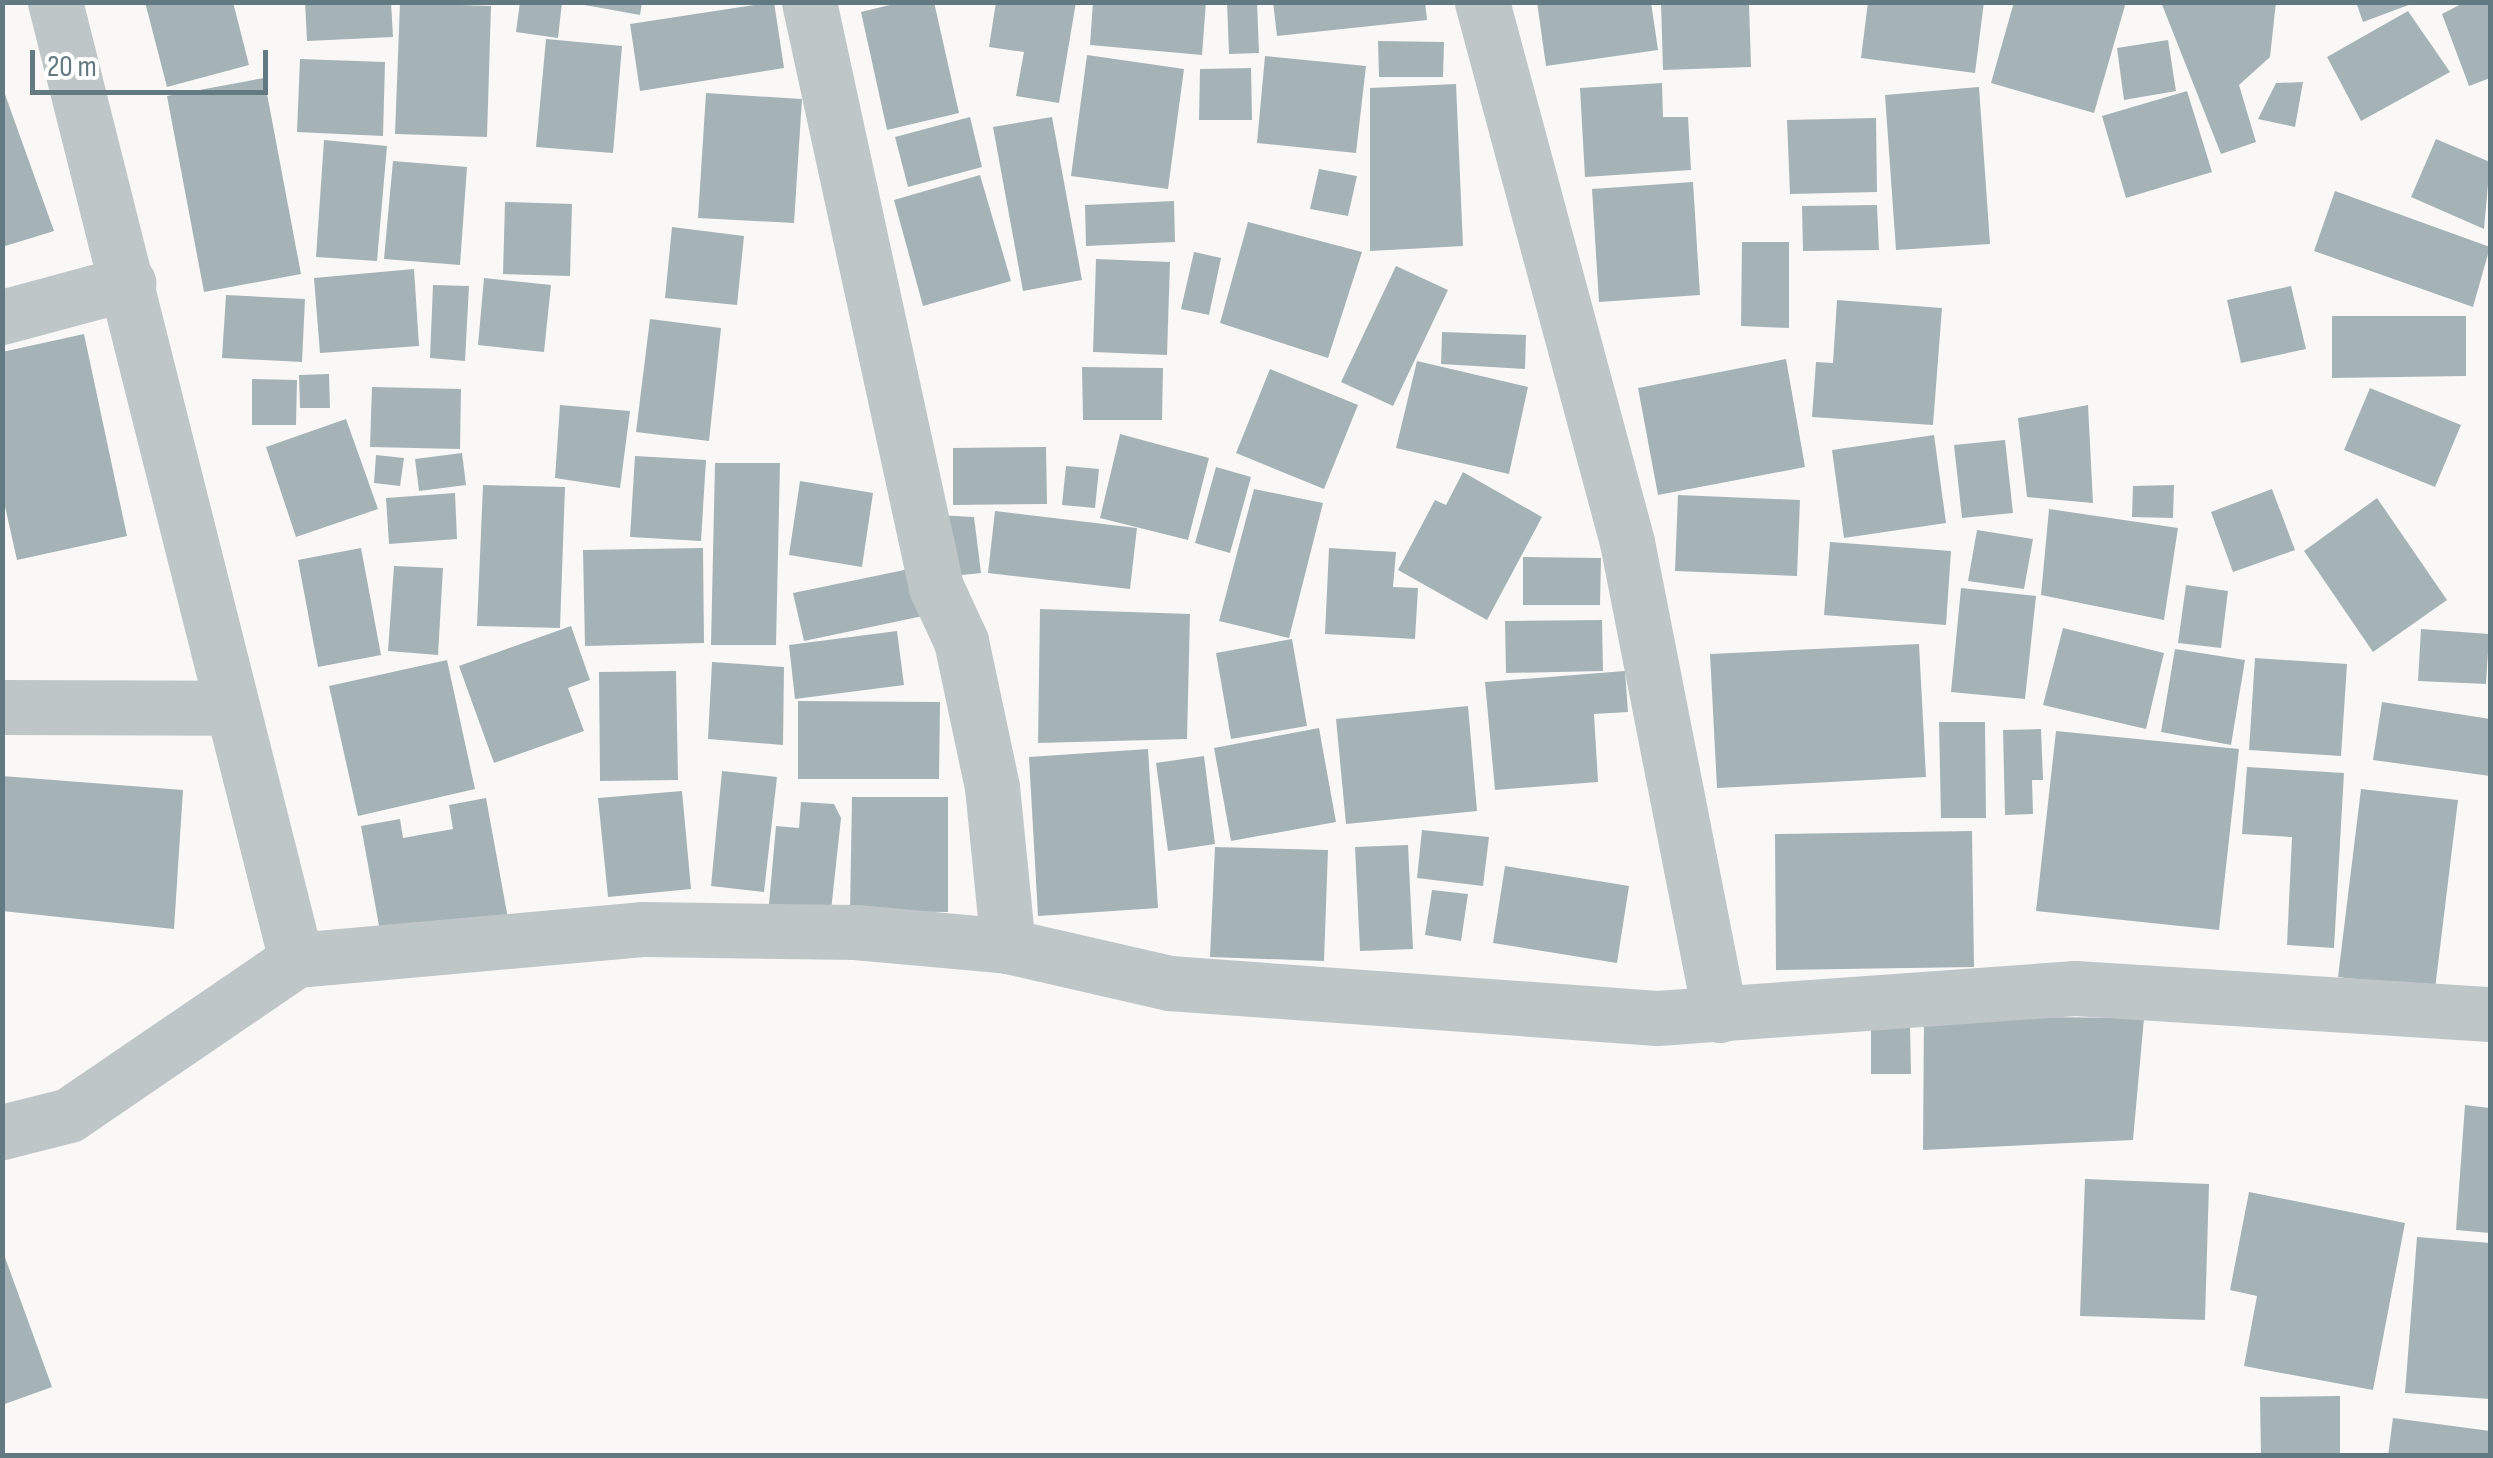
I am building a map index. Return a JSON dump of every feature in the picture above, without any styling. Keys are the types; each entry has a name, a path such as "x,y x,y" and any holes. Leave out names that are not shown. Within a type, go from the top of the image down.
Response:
{"street":[{"path":"55,2 296,960"},
{"path":"808,2 936,586 961,642 984,750 1008,946"},
{"path":"1482,2 1627,542 1720,1015"},
{"path":"2,317 128,282"},
{"path":"2,706 232,708"},
{"path":"2,1132 69,1114 296,960 642,929 855,932 1008,946 1168,983 1720,1015 2076,988 2490,1014"}],"building":[{"path":"145,2 233,2 249,65 167,87"},
{"path":"305,2 391,2 393,37 307,41"},
{"path":"520,2 562,2 558,38 516,32"},
{"path":"568,2 642,2 640,15"},
{"path":"774,2 784,68 640,91 630,24"},
{"path":"902,2 934,2 959,113 887,130 861,12"},
{"path":"996,2 1076,2 1059,103 1016,96 1024,52 989,47"},
{"path":"1093,2 1206,2 1202,55 1090,45"},
{"path":"1227,2 1257,2 1259,53 1229,54"},
{"path":"1273,2 1425,2 1427,20 1277,36"},
{"path":"1537,2 1651,2 1658,50 1546,66"},
{"path":"1661,2 1749,2 1751,67 1663,70"},
{"path":"1868,2 1984,2 1975,73 1861,58"},
{"path":"2014,2 2126,2 2094,113 1991,83"},
{"path":"2161,2 2276,2 2270,57 2239,85 2256,142 2221,154"},
{"path":"2356,2 2414,2 2414,3 2363,22"},
{"path":"2465,2 2490,2 2490,78 2469,86 2442,14"},
{"path":"400,3 491,6 487,137 395,134"},
{"path":"2408,11 2450,72 2361,121 2327,57"},
{"path":"546,39 622,46 613,153 536,147"},
{"path":"2168,40 2176,91 2124,100 2117,48"},
{"path":"1378,41 1444,42 1443,77 1379,77"},
{"path":"1087,55 1184,69 1168,189 1071,176"},
{"path":"1265,56 1366,66 1356,153 1257,143"},
{"path":"300,59 385,62 383,136 297,132"},
{"path":"1251,68 1252,120 1199,120 1200,69"},
{"path":"264,78 301,274 204,292 167,96"},
{"path":"2303,82 2295,127 2258,119 2276,83"},
{"path":"1662,83 1663,117 1688,117 1691,170 1585,177 1580,88"},
{"path":"1456,84 1463,246 1370,251 1370,88"},
{"path":"2,86 54,231 2,247"},
{"path":"1979,87 1990,244 1896,250 1885,95"},
{"path":"2187,91 2212,172 2126,198 2102,116"},
{"path":"706,93 802,99 794,223 698,218"},
{"path":"970,117 982,167 908,187 895,137"},
{"path":"1052,117 1082,280 1023,291 993,127"},
{"path":"1876,118 1877,192 1790,194 1787,120"},
{"path":"2436,139 2490,162 2484,229 2411,197"},
{"path":"324,140 387,146 377,261 316,257"},
{"path":"393,161 467,167 460,265 384,259"},
{"path":"1319,169 1357,176 1348,216 1310,209"},
{"path":"980,175 1011,281 923,306 894,200"},
{"path":"1693,182 1700,295 1599,302 1592,189"},
{"path":"2335,191 2490,247 2473,307 2314,251"},
{"path":"1174,201 1175,242 1086,246 1085,205"},
{"path":"505,202 572,204 570,276 503,274"},
{"path":"1877,205 1879,250 1803,251 1802,206"},
{"path":"1248,222 1362,252 1328,358 1220,323"},
{"path":"672,227 744,236 737,305 665,298"},
{"path":"1742,242 1789,242 1789,328 1741,326"},
{"path":"1194,252 1221,258 1209,315 1181,309"},
{"path":"1096,259 1170,262 1167,355 1093,352"},
{"path":"1396,266 1448,290 1393,406 1341,382"},
{"path":"414,269 419,346 320,353 314,278"},
{"path":"484,278 551,285 544,352 478,345"},
{"path":"433,285 469,286 465,361 430,358"},
{"path":"2291,286 2306,349 2241,363 2227,300"},
{"path":"226,295 305,299 302,362 222,358"},
{"path":"1837,300 1942,308 1933,425 1812,417 1816,362 1833,363"},
{"path":"2332,316 2466,316 2466,376 2332,378"},
{"path":"650,319 721,328 709,441 636,432"},
{"path":"1442,332 1526,335 1525,369 1441,364"},
{"path":"84,334 127,536 17,560 2,493 2,352"},
{"path":"1786,359 1805,467 1658,495 1638,388"},
{"path":"1417,361 1528,387 1509,474 1396,448"},
{"path":"1082,367 1163,368 1162,420 1083,420"},
{"path":"1270,369 1358,405 1324,489 1236,453"},
{"path":"329,374 330,408 300,408 299,375"},
{"path":"252,379 297,380 296,425 252,425"},
{"path":"372,387 461,389 460,449 370,447"},
{"path":"2370,388 2461,425 2435,487 2344,450"},
{"path":"560,405 630,411 620,488 555,478"},
{"path":"2088,405 2093,503 2027,497 2018,418"},
{"path":"346,419 378,509 296,537 266,447"},
{"path":"1120,434 1209,458 1188,540 1100,518"},
{"path":"1934,435 1946,523 1844,538 1832,450"},
{"path":"2005,440 2013,513 1962,518 1954,445"},
{"path":"1046,447 1047,504 953,505 953,448"},
{"path":"462,453 466,485 419,491 415,459"},
{"path":"376,455 404,458 400,486 374,483"},
{"path":"635,456 706,460 701,541 630,537"},
{"path":"715,463 780,463 776,645 711,645"},
{"path":"1066,466 1099,469 1095,508 1062,505"},
{"path":"1216,467 1251,477 1230,553 1195,543"},
{"path":"1463,472 1542,517 1487,620 1398,570 1435,500 1446,505"},
{"path":"800,481 873,493 862,567 789,555"},
{"path":"483,485 565,487 560,628 477,626"},
{"path":"2174,485 2173,518 2132,517 2133,486"},
{"path":"1254,489 1323,503 1289,638 1219,621"},
{"path":"2272,489 2295,550 2233,572 2211,512"},
{"path":"455,493 457,539 389,544 386,498"},
{"path":"1678,495 1800,500 1797,576 1675,571"},
{"path":"2377,498 2447,600 2373,652 2304,551"},
{"path":"2049,509 2178,528 2164,620 2041,595"},
{"path":"995,511 1137,528 1130,589 988,573"},
{"path":"936,515 974,517 981,573 943,577"},
{"path":"1977,530 2033,539 2024,589 1968,581"},
{"path":"1830,542 1951,551 1946,625 1824,615"},
{"path":"361,548 381,655 318,667 298,560"},
{"path":"703,548 704,643 585,646 583,550"},
{"path":"1329,548 1396,552 1393,587 1418,588 1415,639 1325,634"},
{"path":"1523,557 1601,558 1600,605 1523,605"},
{"path":"394,566 443,568 438,655 388,651"},
{"path":"914,568 923,616 804,641 793,593"},
{"path":"2186,585 2228,591 2221,648 2178,643"},
{"path":"1961,588 2036,596 2025,699 1951,692"},
{"path":"1040,609 1190,614 1187,739 1038,743"},
{"path":"1602,620 1603,671 1506,673 1505,621"},
{"path":"571,626 590,680 568,688 584,731 494,763 459,666"},
{"path":"2063,628 2164,653 2146,729 2043,705"},
{"path":"2421,629 2489,634 2486,684 2418,681"},
{"path":"897,631 904,685 795,699 789,645"},
{"path":"1292,639 1307,726 1231,739 1216,653"},
{"path":"1919,644 1926,777 1717,788 1710,654"},
{"path":"2175,649 2245,660 2231,745 2161,732"},
{"path":"2255,658 2347,664 2341,756 2249,750"},
{"path":"447,660 475,789 358,816 329,686"},
{"path":"712,662 784,667 783,745 708,739"},
{"path":"676,671 678,780 600,781 599,672"},
{"path":"1625,671 1628,712 1594,714 1598,782 1495,790 1485,682"},
{"path":"798,701 940,702 939,779 798,779"},
{"path":"2382,702 2490,719 2490,776 2373,760"},
{"path":"1468,706 1477,811 1346,824 1336,719"},
{"path":"1939,722 1985,722 1986,818 1941,818"},
{"path":"1319,728 1336,822 1231,841 1214,748"},
{"path":"2041,729 2043,780 2032,780 2033,814 2005,815 2003,730"},
{"path":"2056,731 2239,749 2219,930 2036,911"},
{"path":"1148,749 1158,908 1038,916 1029,757"},
{"path":"1204,756 1215,844 1168,851 1156,763"},
{"path":"2247,767 2344,773 2334,948 2287,945 2292,837 2242,834"},
{"path":"722,771 777,777 764,892 711,886"},
{"path":"2,776 183,790 174,929 2,911"},
{"path":"2361,789 2458,800 2435,989 2338,977"},
{"path":"682,791 691,889 608,897 598,798"},
{"path":"852,797 948,797 948,912 850,911"},
{"path":"486,798 509,924 383,948 361,826 400,819 403,838 453,829 449,805"},
{"path":"801,802 834,804 841,818 831,911 769,904 776,826 799,828"},
{"path":"1422,830 1489,837 1483,886 1417,878"},
{"path":"1972,831 1974,967 1776,970 1775,834"},
{"path":"1408,845 1413,949 1360,951 1355,847"},
{"path":"1215,847 1328,850 1324,961 1210,957"},
{"path":"1505,866 1629,886 1617,963 1493,943"},
{"path":"1432,890 1468,894 1461,941 1425,935"},
{"path":"1924,1016 2144,1018 2133,1140 1923,1150"},
{"path":"1910,1025 1911,1074 1871,1074 1871,1026"},
{"path":"2465,1105 2490,1108 2490,1233 2456,1230"},
{"path":"2085,1179 2209,1184 2205,1320 2080,1316"},
{"path":"2249,1192 2405,1223 2373,1390 2244,1366 2257,1296 2230,1290"},
{"path":"2417,1237 2490,1243 2490,1399 2405,1393"},
{"path":"2,1249 52,1387 2,1405"},
{"path":"2340,1396 2340,1456 2261,1456 2260,1397"},
{"path":"2393,1418 2490,1431 2490,1456 2388,1456"}]}
